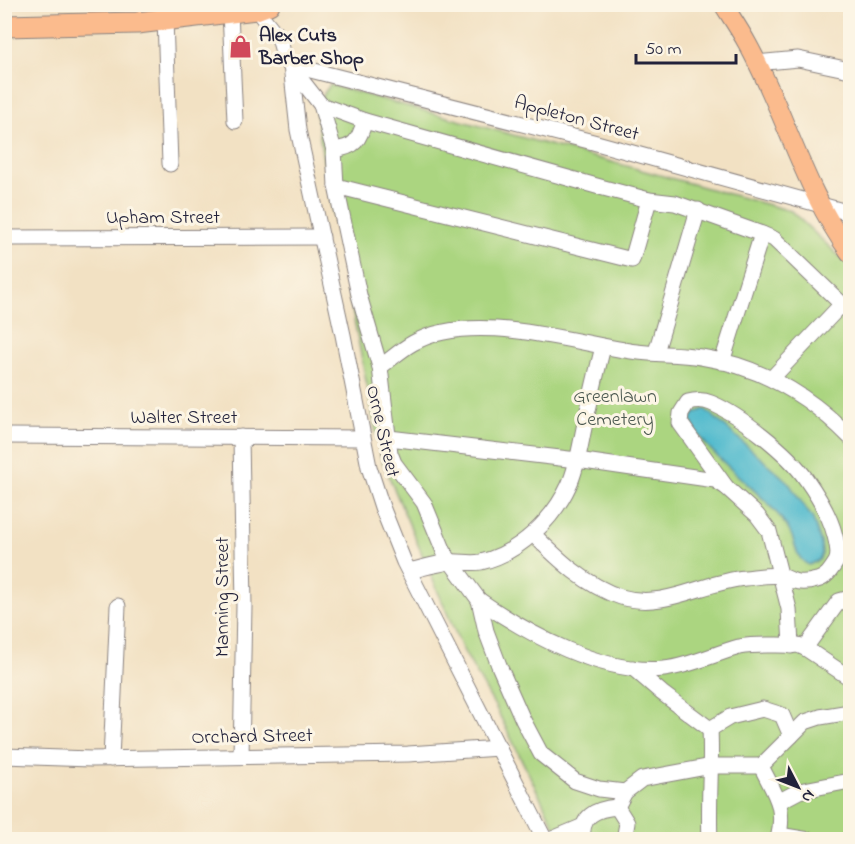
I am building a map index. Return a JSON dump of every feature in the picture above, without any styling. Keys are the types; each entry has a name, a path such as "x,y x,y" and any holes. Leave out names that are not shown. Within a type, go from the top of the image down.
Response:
{"highway":[{"path":"4,26 137,23 230,12 260,6"}],"main road":[{"path":"723,4 748,44 823,207 850,253"}],"street":[{"name":"Orne Street","path":"260,6 279,38 285,59 291,65 298,130 362,438 382,507 409,571 545,840"},
{"path":"230,12 235,122"},
{"path":"165,19 170,164"},
{"path":"756,63 798,59 850,70"},
{"path":"291,65 321,105 334,150 336,186 360,295 380,367 394,463 424,503 445,554 479,600 509,621 557,645 594,659 633,668 664,669 741,647 798,647 850,678"},
{"name":"Appleton Street","path":"291,65 604,145 850,213"},
{"path":"321,105 365,121 648,200 675,203 774,239 846,308 772,378"},
{"path":"334,150 348,148 358,140 365,121"},
{"path":"336,186 632,260 648,200"},
{"path":"656,352 698,210"},
{"path":"722,362 762,234"},
{"name":"Upham Street","path":"4,238 322,237"},
{"path":"380,367 414,342 439,333 458,330 516,331 568,338 638,353 656,352 701,357 772,378 821,410 850,437"},
{"path":"409,571 452,562 482,562 514,548 533,534 561,500 570,484 603,347"},
{"path":"533,534 563,564 582,577 600,588 632,599 664,600 721,581 782,576 795,582 806,582 818,580 831,571 838,559 832,524 806,478 789,458 746,424 710,402 701,400 688,402 681,413 680,423 726,487"},
{"name":"Walter Street","path":"4,436 362,438"},
{"name":"Manning Street","path":"241,437 244,606 241,756"},
{"path":"389,438 577,460 715,480 757,515 769,531 798,647"},
{"path":"469,586 482,562"},
{"path":"798,647 839,601 850,598"},
{"path":"479,600 486,631 500,668 541,754 575,781 599,789 625,792"},
{"path":"111,759 118,606"},
{"path":"633,668 710,729"},
{"path":"710,729 730,717 763,709 782,715 791,736"},
{"path":"617,807 625,792 642,779 712,766 761,766 806,722 850,712"},
{"path":"710,729 712,766 708,802 710,840"},
{"name":"Orchard Street","path":"4,756 111,759 408,754 499,748"},
{"path":"761,766 780,801 782,816 778,837 809,840"},
{"path":"780,801 799,791 850,781"},
{"path":"550,840 582,833 586,819 598,810 617,807"},
{"path":"617,807 627,823 624,840"}],"green space":[{"name":"Greenlawn Cemetery","path":"330,85 791,211 850,266 850,839 561,839 496,708 462,648 381,458 324,165 315,106"}],"water":[{"path":"705,409 788,482 813,519 821,543 822,554 819,560 809,565 801,559 791,534 777,514 703,441 691,419 695,413"}],"place":[{"name":"Alex Cuts Barber Shop","path":"241,46"}]}
